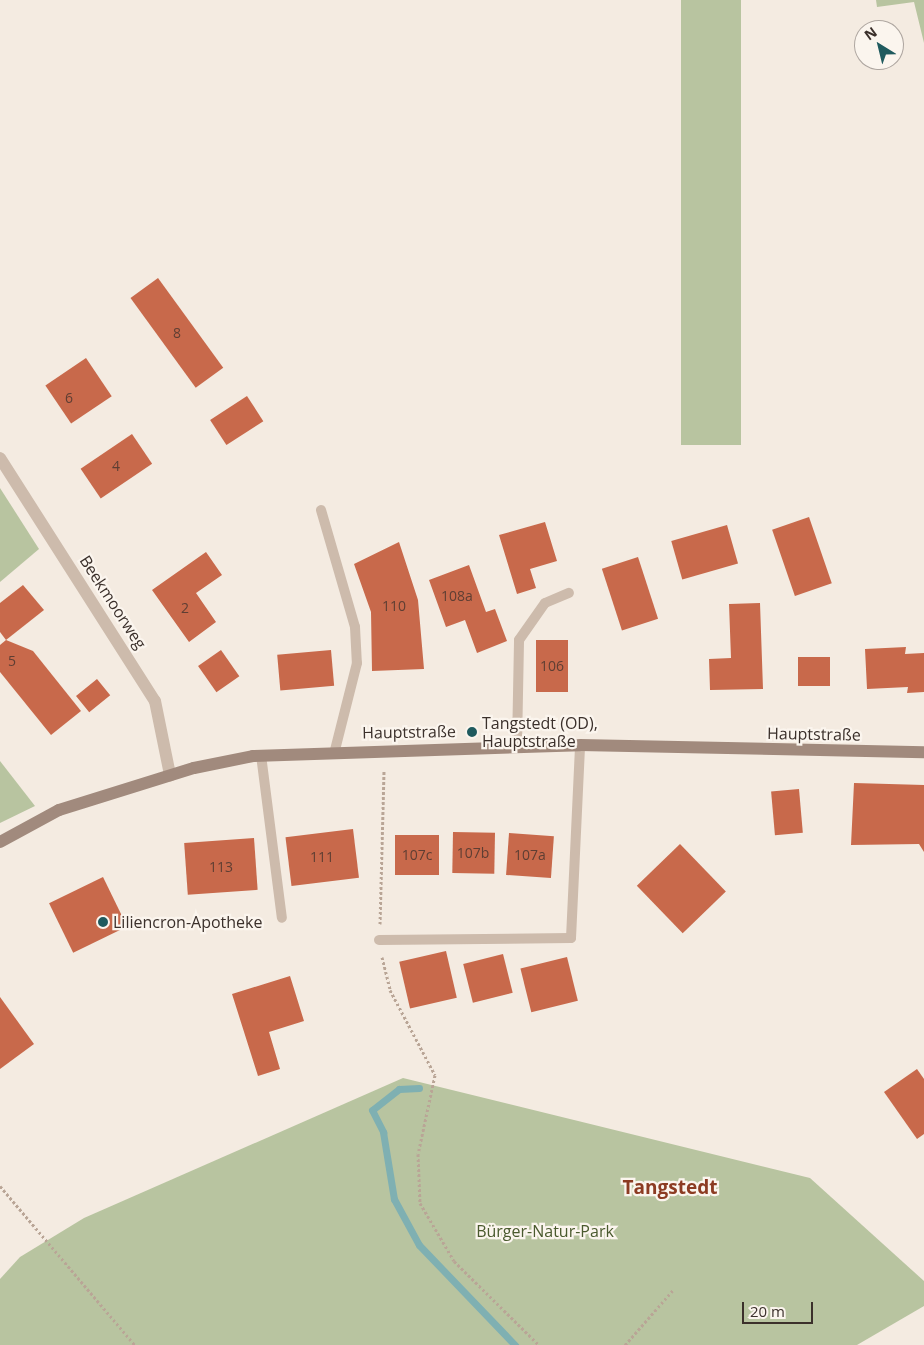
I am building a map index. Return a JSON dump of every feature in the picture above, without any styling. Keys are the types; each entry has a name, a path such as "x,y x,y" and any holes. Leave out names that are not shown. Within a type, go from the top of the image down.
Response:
{"street":[{"name":"Beekmoorweg","path":"0,458 155,701 170,776"},
{"name":"Hauptstraße","path":"0,842 59,810 170,776 261,755 335,750 580,745 924,752"}],"lane":[{"path":"321,510 355,627 357,663 335,750"},
{"path":"517,746 519,640 545,603 569,594"},
{"path":"380,940 571,938 580,745"},
{"path":"261,755 282,918"}],"path":[{"path":"385,749 380,940 390,990 435,1075 418,1154 420,1203 454,1260 539,1345"},
{"path":"0,1186 135,1345"},
{"path":"625,1345 674,1290"}],"green space":[{"path":"681,0 741,0 741,445 681,445"},
{"path":"876,0 924,0 924,43 914,2 877,7"},
{"path":"0,488 39,549 0,582"},
{"path":"0,761 35,806 0,823"},
{"name":"Bürger-Natur-Park","path":"403,1078 810,1178 924,1281 924,1306 857,1345 0,1345 0,1279 20,1257 84,1218"}],"building":[{"path":"158,278 223,368 196,388 130,298"},
{"path":"86,358 112,396 71,424 45,385"},
{"path":"247,396 263,421 226,445 210,420"},
{"path":"132,434 152,464 101,499 81,469"},
{"path":"809,517 832,583 795,596 772,530"},
{"path":"545,522 557,561 530,569 536,588 517,594 499,535"},
{"path":"727,525 738,563 682,579 671,541"},
{"path":"399,542 418,600 424,669 372,671 371,612 354,564"},
{"path":"206,552 222,575 196,593 216,622 189,642 152,590"},
{"path":"638,557 658,619 622,631 602,569"},
{"path":"469,565 486,612 495,609 507,641 477,653 465,620 446,627 429,580"},
{"path":"23,585 44,610 6,640 0,632 0,603"},
{"path":"760,603 763,689 710,690 709,659 731,658 729,604"},
{"path":"6,640 33,651 81,711 51,735 0,672 0,645"},
{"path":"536,640 568,640 568,692 536,692"},
{"path":"906,647 905,654 924,653 924,692 907,693 908,687 867,689 865,649"},
{"path":"221,650 239,676 216,692 198,666"},
{"path":"331,650 334,686 280,691 277,655"},
{"path":"798,657 830,657 830,686 798,686"},
{"path":"97,679 110,695 89,712 76,696"},
{"path":"854,783 924,785 924,852 919,844 851,845"},
{"path":"799,789 803,833 775,835 771,791"},
{"path":"353,829 359,878 291,886 286,837"},
{"path":"453,832 495,833 494,874 452,873"},
{"path":"509,833 554,836 551,878 506,875"},
{"path":"395,835 439,835 439,875 395,875"},
{"path":"254,838 258,890 188,895 184,843"},
{"path":"680,844 726,891 683,933 637,886"},
{"path":"103,877 127,926 73,953 49,903"},
{"path":"446,951 457,998 410,1009 399,962"},
{"path":"503,954 513,993 473,1003 463,964"},
{"path":"567,957 578,1001 531,1012 520,969"},
{"path":"290,976 304,1021 269,1032 280,1069 258,1076 232,994"},
{"path":"0,997 34,1044 0,1069"},
{"path":"917,1069 924,1079 924,1134 917,1139 884,1092"}],"waterway":[{"path":"419,1088 399,1089 372,1110 383,1132 394,1199 419,1245 515,1345"}],"place":[{"name":"Tangstedt (OD), Hauptstraße","path":"472,732"},
{"name":"Liliencron-Apotheke","path":"103,922"}],"district":[{"name":"Tangstedt","path":"670,1188"}]}
